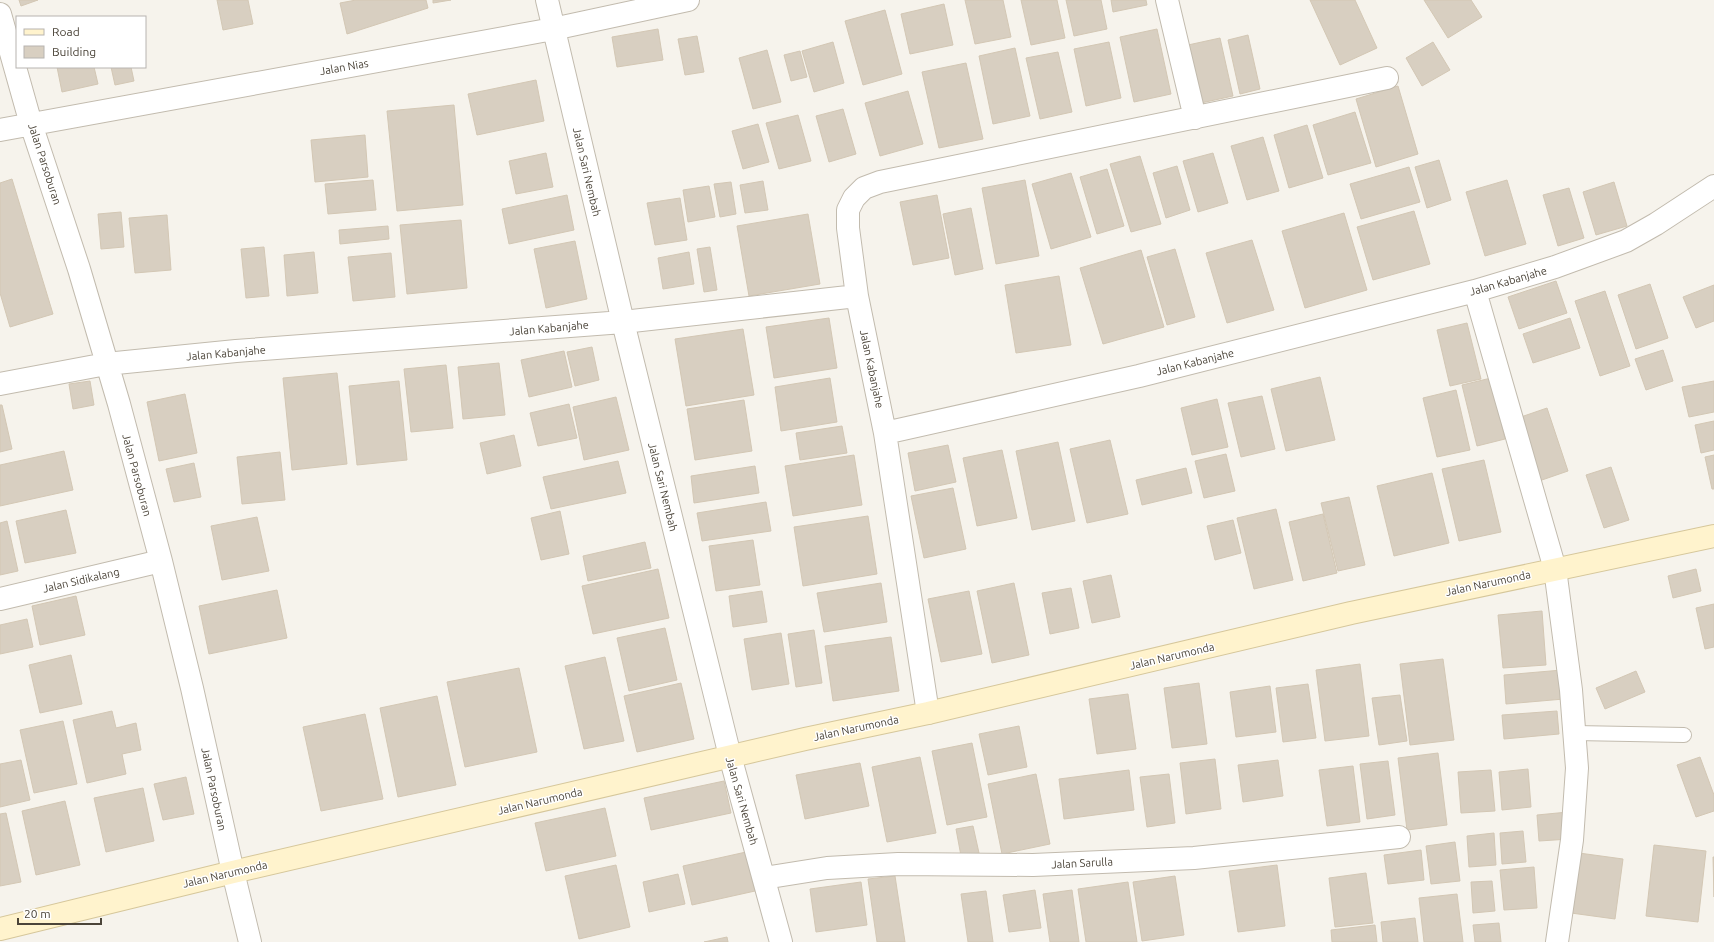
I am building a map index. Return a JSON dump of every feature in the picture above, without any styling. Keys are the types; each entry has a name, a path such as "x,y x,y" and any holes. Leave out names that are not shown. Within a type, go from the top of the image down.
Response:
{"street":[{"name":"Jalan Sari Nembah","path":"547,0 623,322 730,756 781,942"},
{"name":"Jalan Nias","path":"0,130 553,29 688,0"},
{"path":"1167,0 1195,118"},
{"name":"Jalan Parsoburan","path":"0,14 31,124 79,269 119,404 161,561 192,688 232,872 250,942"},
{"path":"857,296 848,228 848,210 854,198 864,188 880,182 1387,78"},
{"name":"Jalan Kabanjahe","path":"0,384 106,364 236,351 623,322 857,296 885,434 1139,376 1475,291 1555,267 1626,241 1656,224 1714,186"},
{"path":"1475,291 1555,569 1575,733 1577,768 1572,840 1557,942"},
{"path":"885,434 928,713"},
{"name":"Jalan Narumonda","path":"0,929 232,872 730,756 928,713 1351,613 1714,536"},
{"name":"Jalan Sidikalang","path":"0,599 161,561"},
{"name":"Jalan Sarulla","path":"764,878 827,868 898,864 1033,866 1194,858 1399,837"}],"lane":[{"path":"1575,733 1684,735"}],"building":[{"path":"19,0 38,0 21,6"},
{"path":"217,0 248,0 253,24 223,30"},
{"path":"356,0 426,0 428,8 347,34 340,3"},
{"path":"433,0 451,0 433,3"},
{"path":"965,0 1003,0 1011,37 975,44"},
{"path":"1021,0 1057,0 1065,38 1031,45"},
{"path":"1066,0 1101,0 1107,29 1074,36"},
{"path":"1111,0 1146,0 1147,5 1113,12"},
{"path":"1310,0 1355,0 1377,48 1340,65"},
{"path":"1424,0 1471,0 1482,17 1448,38"},
{"path":"944,4 953,45 910,54 901,14"},
{"path":"885,10 902,74 863,85 845,21"},
{"path":"658,29 663,60 617,67 612,37"},
{"path":"1157,29 1171,94 1134,102 1120,37"},
{"path":"1248,35 1260,89 1240,94 1228,40"},
{"path":"697,36 704,72 685,75 678,39"},
{"path":"1220,38 1233,96 1201,103 1188,45"},
{"path":"833,42 844,83 814,92 802,51"},
{"path":"1109,42 1121,98 1086,106 1074,49"},
{"path":"1433,42 1450,70 1422,86 1406,58"},
{"path":"1015,48 1030,116 993,124 979,56"},
{"path":"767,50 781,102 753,109 739,58"},
{"path":"800,51 807,77 791,81 784,55"},
{"path":"1058,52 1072,112 1040,119 1026,58"},
{"path":"966,63 983,139 939,148 922,72"},
{"path":"57,68 94,68 98,84 62,92"},
{"path":"111,68 131,68 134,81 115,85"},
{"path":"536,80 544,121 477,135 468,94"},
{"path":"1398,86 1418,154 1376,167 1356,99"},
{"path":"908,91 923,144 880,156 865,103"},
{"path":"454,105 463,205 397,211 387,111"},
{"path":"843,109 856,154 829,162 816,116"},
{"path":"1355,112 1371,163 1328,175 1313,125"},
{"path":"798,115 811,161 779,169 766,123"},
{"path":"758,124 769,162 743,169 732,131"},
{"path":"1307,125 1323,178 1289,188 1274,135"},
{"path":"365,135 368,177 315,182 311,140"},
{"path":"1263,137 1279,191 1247,200 1231,146"},
{"path":"546,153 553,187 516,194 509,161"},
{"path":"1213,153 1228,203 1198,212 1183,161"},
{"path":"1140,156 1161,224 1131,232 1110,164"},
{"path":"1439,160 1451,200 1427,208 1415,167"},
{"path":"1177,166 1190,210 1166,218 1153,173"},
{"path":"1409,167 1420,202 1361,219 1350,184"},
{"path":"1107,169 1124,226 1097,234 1080,177"},
{"path":"1071,173 1091,237 1051,249 1032,184"},
{"path":"12,179 53,314 10,327 0,293 0,183"},
{"path":"373,180 376,210 328,214 325,184"},
{"path":"1025,180 1039,256 996,264 982,188"},
{"path":"1507,180 1526,244 1485,256 1466,192"},
{"path":"763,181 768,210 745,213 740,185"},
{"path":"731,182 736,214 720,217 714,184"},
{"path":"1614,182 1627,226 1596,235 1583,192"},
{"path":"709,186 715,217 688,222 683,190"},
{"path":"1569,188 1584,238 1558,246 1543,195"},
{"path":"567,195 574,230 509,244 502,209"},
{"path":"937,195 949,258 913,265 900,202"},
{"path":"680,198 687,240 655,245 647,203"},
{"path":"971,208 983,269 955,275 943,214"},
{"path":"1414,211 1430,264 1373,280 1357,227"},
{"path":"121,212 124,247 101,249 98,214"},
{"path":"1344,213 1367,290 1305,308 1282,231"},
{"path":"808,214 820,284 749,296 737,226"},
{"path":"167,215 171,270 135,273 129,218"},
{"path":"461,220 467,288 407,294 400,225"},
{"path":"388,226 389,239 340,244 339,230"},
{"path":"1252,240 1274,310 1227,323 1206,253"},
{"path":"575,241 587,299 546,308 534,249"},
{"path":"264,247 269,296 246,298 241,249"},
{"path":"710,247 717,290 704,292 697,249"},
{"path":"1175,249 1195,317 1167,325 1147,257"},
{"path":"1141,250 1164,327 1103,344 1080,268"},
{"path":"314,252 318,293 287,296 284,255"},
{"path":"689,252 694,284 663,289 658,258"},
{"path":"391,253 395,297 353,301 348,257"},
{"path":"1059,276 1071,345 1016,353 1005,285"},
{"path":"1556,281 1567,313 1519,329 1508,297"},
{"path":"1650,284 1668,338 1636,349 1618,295"},
{"path":"1714,285 1714,321 1696,328 1683,297"},
{"path":"1605,291 1630,366 1600,376 1575,301"},
{"path":"829,318 837,368 774,378 766,327"},
{"path":"1570,318 1580,348 1533,363 1523,334"},
{"path":"1467,323 1481,379 1450,386 1437,330"},
{"path":"743,329 754,395 686,406 675,339"},
{"path":"592,347 599,380 575,386 567,352"},
{"path":"1663,350 1673,381 1646,390 1635,359"},
{"path":"564,351 572,387 529,397 521,360"},
{"path":"499,363 505,415 463,419 458,367"},
{"path":"446,365 453,428 411,432 404,369"},
{"path":"337,373 347,464 292,470 283,378"},
{"path":"1320,377 1335,440 1286,451 1271,389"},
{"path":"830,378 837,422 781,431 775,387"},
{"path":"1491,378 1505,439 1477,446 1462,385"},
{"path":"90,381 94,405 73,409 69,384"},
{"path":"399,381 407,460 357,465 349,386"},
{"path":"1714,381 1714,412 1689,417 1682,387"},
{"path":"1456,390 1470,450 1437,457 1423,398"},
{"path":"185,394 197,453 159,461 147,402"},
{"path":"1262,396 1275,449 1241,457 1228,403"},
{"path":"616,397 629,450 584,460 573,407"},
{"path":"1217,399 1228,447 1192,455 1181,408"},
{"path":"744,400 752,451 695,460 687,409"},
{"path":"569,404 577,438 538,446 530,413"},
{"path":"0,405 2,405 12,449 0,452"},
{"path":"1547,408 1568,471 1539,481 1518,418"},
{"path":"1714,421 1714,450 1701,453 1695,425"},
{"path":"842,426 847,453 800,460 796,433"},
{"path":"514,435 521,466 487,474 480,443"},
{"path":"1110,440 1128,514 1087,523 1070,449"},
{"path":"1058,442 1075,521 1032,530 1016,451"},
{"path":"948,445 956,482 915,491 908,453"},
{"path":"1002,450 1017,518 977,526 963,458"},
{"path":"64,451 73,490 0,506 0,465"},
{"path":"280,452 285,500 242,504 237,457"},
{"path":"1226,454 1235,491 1204,498 1195,461"},
{"path":"854,455 862,505 793,516 785,466"},
{"path":"1714,455 1714,489 1712,489 1705,457"},
{"path":"1484,460 1501,532 1459,541 1442,469"},
{"path":"618,461 626,493 551,509 543,477"},
{"path":"194,463 201,497 174,502 166,469"},
{"path":"755,466 759,493 694,503 691,476"},
{"path":"1611,467 1629,520 1604,528 1586,475"},
{"path":"1186,468 1192,493 1142,505 1136,480"},
{"path":"1432,473 1449,543 1394,556 1377,486"},
{"path":"953,488 966,549 924,558 911,496"},
{"path":"1349,497 1365,565 1338,571 1321,503"},
{"path":"766,502 771,531 702,541 697,513"},
{"path":"1276,509 1293,580 1254,589 1237,518"},
{"path":"66,510 76,553 25,563 16,521"},
{"path":"560,511 569,554 541,560 531,518"},
{"path":"1323,514 1337,573 1303,581 1289,522"},
{"path":"868,516 877,574 803,586 794,527"},
{"path":"257,517 269,571 222,580 211,526"},
{"path":"1233,520 1241,553 1215,560 1207,526"},
{"path":"7,521 18,571 0,575 0,523"},
{"path":"753,540 760,585 716,591 709,546"},
{"path":"645,542 651,568 588,581 583,556"},
{"path":"658,569 669,618 593,634 582,586"},
{"path":"1696,569 1701,591 1673,598 1668,576"},
{"path":"1111,575 1120,617 1092,623 1083,581"},
{"path":"881,583 887,622 824,632 817,593"},
{"path":"1014,583 1029,655 992,663 977,591"},
{"path":"1071,588 1079,628 1050,634 1042,593"},
{"path":"277,590 287,638 209,654 199,606"},
{"path":"762,591 767,622 733,627 729,596"},
{"path":"969,591 982,654 941,662 928,599"},
{"path":"76,596 85,635 40,645 32,606"},
{"path":"1714,604 1714,647 1705,649 1696,608"},
{"path":"1542,611 1546,665 1503,668 1498,615"},
{"path":"27,619 33,647 0,654 0,625"},
{"path":"665,628 677,680 629,691 617,638"},
{"path":"814,630 822,683 796,687 788,634"},
{"path":"781,633 789,684 752,690 744,639"},
{"path":"891,637 899,691 833,701 825,646"},
{"path":"71,655 82,704 40,713 29,665"},
{"path":"605,657 624,741 584,749 565,666"},
{"path":"1443,659 1454,740 1410,745 1400,664"},
{"path":"1360,664 1369,736 1325,741 1316,670"},
{"path":"519,668 537,752 465,767 447,682"},
{"path":"1562,670 1564,699 1506,704 1504,675"},
{"path":"1636,671 1645,692 1605,709 1596,688"},
{"path":"681,683 694,739 637,752 624,696"},
{"path":"1199,683 1207,744 1172,748 1164,688"},
{"path":"1308,684 1316,738 1283,742 1276,688"},
{"path":"1270,686 1276,732 1236,737 1230,692"},
{"path":"1128,694 1136,749 1097,754 1089,699"},
{"path":"1400,695 1407,741 1379,745 1372,698"},
{"path":"437,696 456,785 398,797 380,708"},
{"path":"112,711 116,728 136,723 141,750 122,754 126,774 87,783 73,720"},
{"path":"1557,711 1559,734 1504,739 1502,715"},
{"path":"365,714 383,799 321,811 303,727"},
{"path":"63,721 77,784 34,793 20,730"},
{"path":"1019,726 1027,767 988,775 979,734"},
{"path":"972,743 987,817 947,825 932,751"},
{"path":"1438,753 1447,825 1407,830 1398,758"},
{"path":"920,757 936,833 887,842 872,767"},
{"path":"1700,757 1714,795 1714,811 1696,817 1677,765"},
{"path":"1215,759 1221,809 1186,814 1180,763"},
{"path":"21,760 30,800 0,807 0,764"},
{"path":"1278,760 1283,796 1243,802 1238,765"},
{"path":"1388,761 1395,815 1367,819 1360,764"},
{"path":"860,763 869,806 805,819 796,775"},
{"path":"1353,766 1360,822 1327,826 1319,770"},
{"path":"1528,769 1531,807 1502,810 1499,772"},
{"path":"1129,770 1134,810 1064,819 1059,779"},
{"path":"1491,770 1495,811 1461,813 1458,772"},
{"path":"1036,774 1050,844 1002,854 988,784"},
{"path":"1169,774 1175,823 1147,827 1140,777"},
{"path":"186,777 194,814 163,820 154,784"},
{"path":"724,781 731,813 651,830 644,798"},
{"path":"143,788 154,841 106,852 94,798"},
{"path":"65,801 80,865 36,875 22,811"},
{"path":"605,808 616,856 546,871 535,823"},
{"path":"1568,812 1570,839 1539,841 1537,815"},
{"path":"6,813 21,882 0,886 0,814"},
{"path":"973,826 979,853 961,856 956,829"},
{"path":"1523,831 1526,862 1502,864 1500,833"},
{"path":"1494,833 1496,865 1469,867 1467,836"},
{"path":"1455,842 1460,881 1431,884 1426,846"},
{"path":"1654,845 1706,851 1698,922 1646,916"},
{"path":"1421,850 1424,880 1388,884 1384,855"},
{"path":"746,852 755,891 692,905 683,866"},
{"path":"1579,853 1623,859 1615,919 1571,913"},
{"path":"1713,857 1714,857 1714,897"},
{"path":"616,865 630,927 579,939 565,876"},
{"path":"1277,865 1285,926 1238,932 1229,871"},
{"path":"1534,867 1537,908 1504,910 1500,870"},
{"path":"1366,873 1373,923 1335,927 1329,878"},
{"path":"678,874 685,904 649,912 643,882"},
{"path":"895,876 905,942 877,942 868,879"},
{"path":"1175,876 1184,935 1142,941 1133,882"},
{"path":"1492,881 1495,911 1473,913 1471,882"},
{"path":"861,882 867,925 816,932 810,889"},
{"path":"1128,882 1137,942 1086,942 1078,889"},
{"path":"1035,890 1041,928 1009,932 1003,895"},
{"path":"1072,890 1079,942 1050,942 1043,894"},
{"path":"986,891 993,942 968,942 961,894"},
{"path":"1457,894 1463,942 1424,942 1419,898"},
{"path":"1415,918 1418,942 1383,942 1381,922"},
{"path":"1499,923 1501,942 1475,942 1473,925"},
{"path":"1375,925 1377,942 1332,942 1331,930"},
{"path":"727,937 728,942 704,942"}]}
